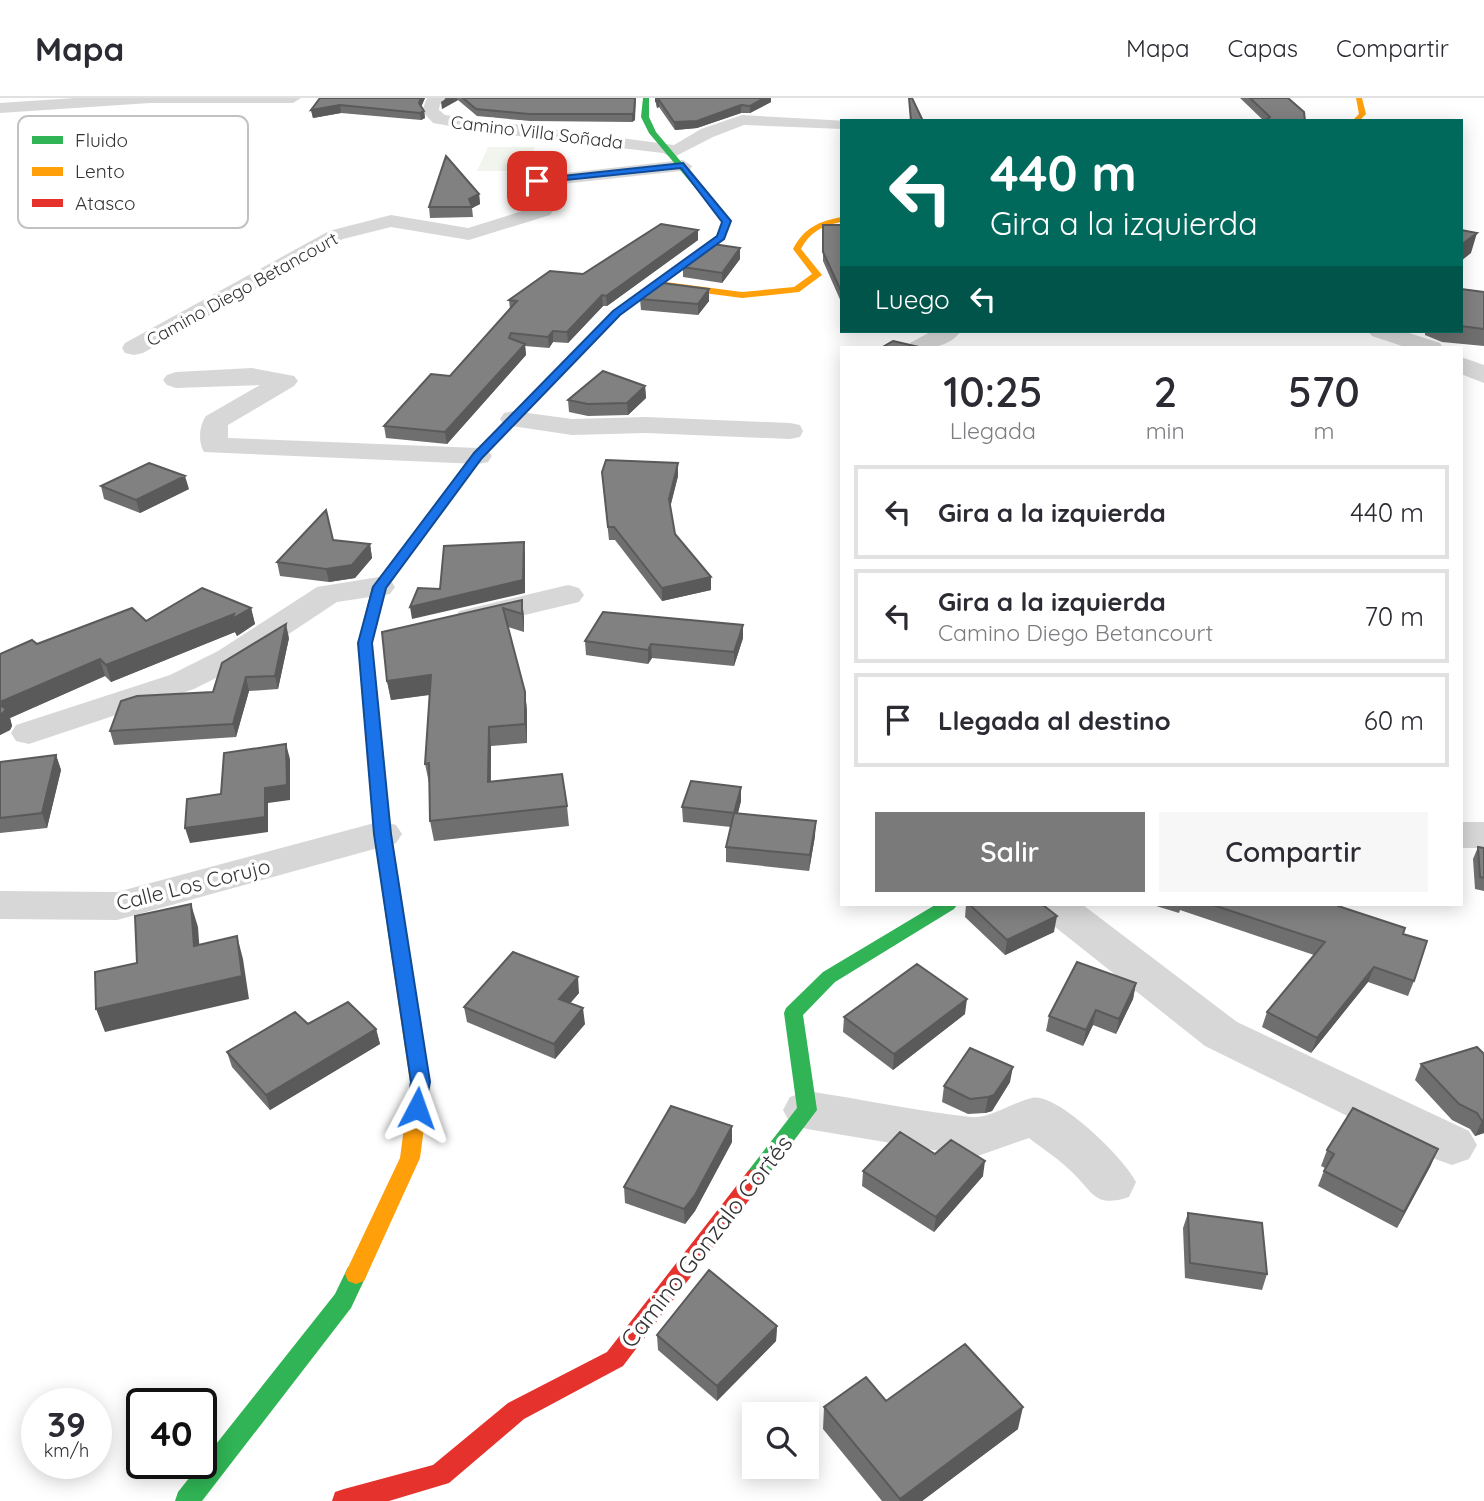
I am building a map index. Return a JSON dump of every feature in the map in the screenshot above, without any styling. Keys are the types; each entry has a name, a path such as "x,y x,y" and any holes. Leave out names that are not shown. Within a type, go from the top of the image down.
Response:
{"street":[{"path":"0,108 150,98 293,98"},
{"name":"Camino Villa Soñada","path":"442,98 433,101 430,111 439,118 674,156"},
{"path":"197,1500 343,1301 410,1158 420,1082 382,834 379,587 478,456 513,419 617,313 720,237 727,221 653,133 646,117 646,98"},
{"path":"1357,119 1363,114 1359,98"},
{"path":"809,121 825,110"},
{"path":"674,156 707,133 743,120 840,124"},
{"name":"Camino Diego Betancourt","path":"134,348 336,234 391,221 469,234 543,211 533,183 537,181 674,156"},
{"path":"656,284 742,295 796,290 817,275 797,249 802,235 822,222 840,219"},
{"path":"923,346 945,333"},
{"path":"1386,333 1425,346"},
{"path":"1463,365 1484,375"},
{"path":"176,380 252,376 285,381 215,422 214,446 478,456"},
{"path":"513,419 572,427 646,425 790,431"},
{"path":"29,733 182,682 230,658 328,594 379,587"},
{"path":"446,624 568,595"},
{"name":"Calle Los Corujo","path":"0,905 117,906 382,834"},
{"path":"1463,835 1484,835"},
{"path":"946,906 829,977 793,1013 807,1110 975,1137 1035,1116 1090,1158 1111,1182"},
{"path":"1056,906 1221,1034 1452,1145"},
{"name":"Camino Gonzalo Cortés","path":"344,1501 440,1475 516,1411 615,1359 807,1110"}],"shaded area":[{"path":"488,147 535,147 526,171 477,171"}],"building":[{"path":"320,98 421,98 419,103 424,111 420,113 340,105 311,110"},
{"path":"463,98 635,98 632,114 529,114 476,109"},
{"path":"656,98 764,98 750,106 741,105 697,121 674,122"},
{"path":"909,98 912,98 922,119 911,119"},
{"path":"1250,98 1288,98 1304,112 1305,119 1268,119 1270,117"},
{"path":"446,156 479,194 469,199 472,207 429,207"},
{"path":"661,224 698,230 606,296 602,295 567,332 553,331 548,337 511,333 509,338 525,344 445,432 384,426 431,374 450,376 517,301 509,300 550,271 583,274"},
{"path":"823,225 840,225 840,289 823,252"},
{"path":"1463,230 1477,233 1463,244"},
{"path":"713,244 740,248 722,273 683,267"},
{"path":"662,283 709,289 698,304 640,299"},
{"path":"1463,289 1484,292 1484,329 1463,326"},
{"path":"893,341 914,346 884,346"},
{"path":"603,371 645,386 627,403 588,404 568,400"},
{"path":"606,460 678,463 669,499 675,534 711,577 662,588 614,527 608,527 602,472"},
{"path":"149,463 185,476 136,500 101,486"},
{"path":"326,510 333,540 370,544 352,565 326,569 277,562"},
{"path":"524,542 523,580 410,607 418,588 440,589 444,546"},
{"path":"202,588 251,608 232,619 234,614 106,665 100,659 0,702 0,654 32,640 37,644 132,608 146,621"},
{"path":"522,600 522,614 503,608 525,692 525,724 489,727 488,782 562,774 567,806 430,821 429,763 425,764 431,675 387,681 382,632"},
{"path":"603,612 743,625 734,652 651,644 648,650 585,641"},
{"path":"286,624 275,676 246,677 233,724 110,731 121,701 137,696 213,692 222,663"},
{"path":"0,705 6,709 0,714"},
{"path":"286,744 287,785 265,788 265,817 185,828 187,799 221,794 224,753"},
{"path":"56,755 42,813 0,818 0,762"},
{"path":"691,781 741,787 734,813 682,807"},
{"path":"734,813 816,821 810,855 726,847"},
{"path":"1478,847 1484,848 1484,878 1480,877"},
{"path":"191,904 194,946 237,936 242,976 96,1009 95,972 137,963 135,916"},
{"path":"971,906 1044,906 1057,916 1007,940"},
{"path":"1216,906 1338,906 1405,928 1403,934 1427,941 1414,981 1374,967 1317,1038 1267,1012 1325,942"},
{"path":"513,952 578,977 559,999 583,1008 554,1044 464,1007"},
{"path":"1077,962 1136,983 1119,1019 1096,1010 1086,1030 1049,1016"},
{"path":"917,964 967,999 894,1054 844,1017"},
{"path":"348,1002 376,1029 266,1095 227,1052 295,1012 308,1024"},
{"path":"1477,1047 1484,1054 1482,1121 1477,1113 1459,1104 1421,1064"},
{"path":"970,1048 1013,1067 994,1095 970,1099 944,1086"},
{"path":"671,1106 732,1126 695,1195 684,1209 624,1187"},
{"path":"1353,1108 1438,1149 1404,1212 1324,1171 1334,1154 1327,1150"},
{"path":"900,1132 935,1154 951,1140 985,1161 936,1217 863,1171"},
{"path":"1188,1213 1262,1223 1267,1274 1190,1263"},
{"path":"709,1270 777,1326 717,1386 657,1335"},
{"path":"965,1344 1023,1407 900,1499 824,1407 866,1377 886,1401"}],"traffic: fast":[{"path":"646,98 645,117 653,133 727,221 720,237 686,262"},
{"path":"400,559 379,587 365,643 382,834 401,961"},
{"path":"755,1177 807,1110 793,1013 829,977 946,906"},
{"path":"187,1501 343,1301 356,1274"}],"traffic: slow":[{"path":"1357,119 1363,114 1359,98"},
{"path":"658,284 742,295 796,290 817,275 797,249 801,242 815,228 840,219"},
{"path":"356,1274 410,1158 420,1082 401,961"}],"traffic: jam":[{"path":"400,559 478,456 513,419 617,313 686,262"},
{"path":"344,1501 440,1475 516,1411 615,1359 755,1177"}],"route":[{"path":"417,1108 420,1082 382,834 365,643 379,587 478,456 617,313 720,237 727,221 683,166 537,181"}]}
